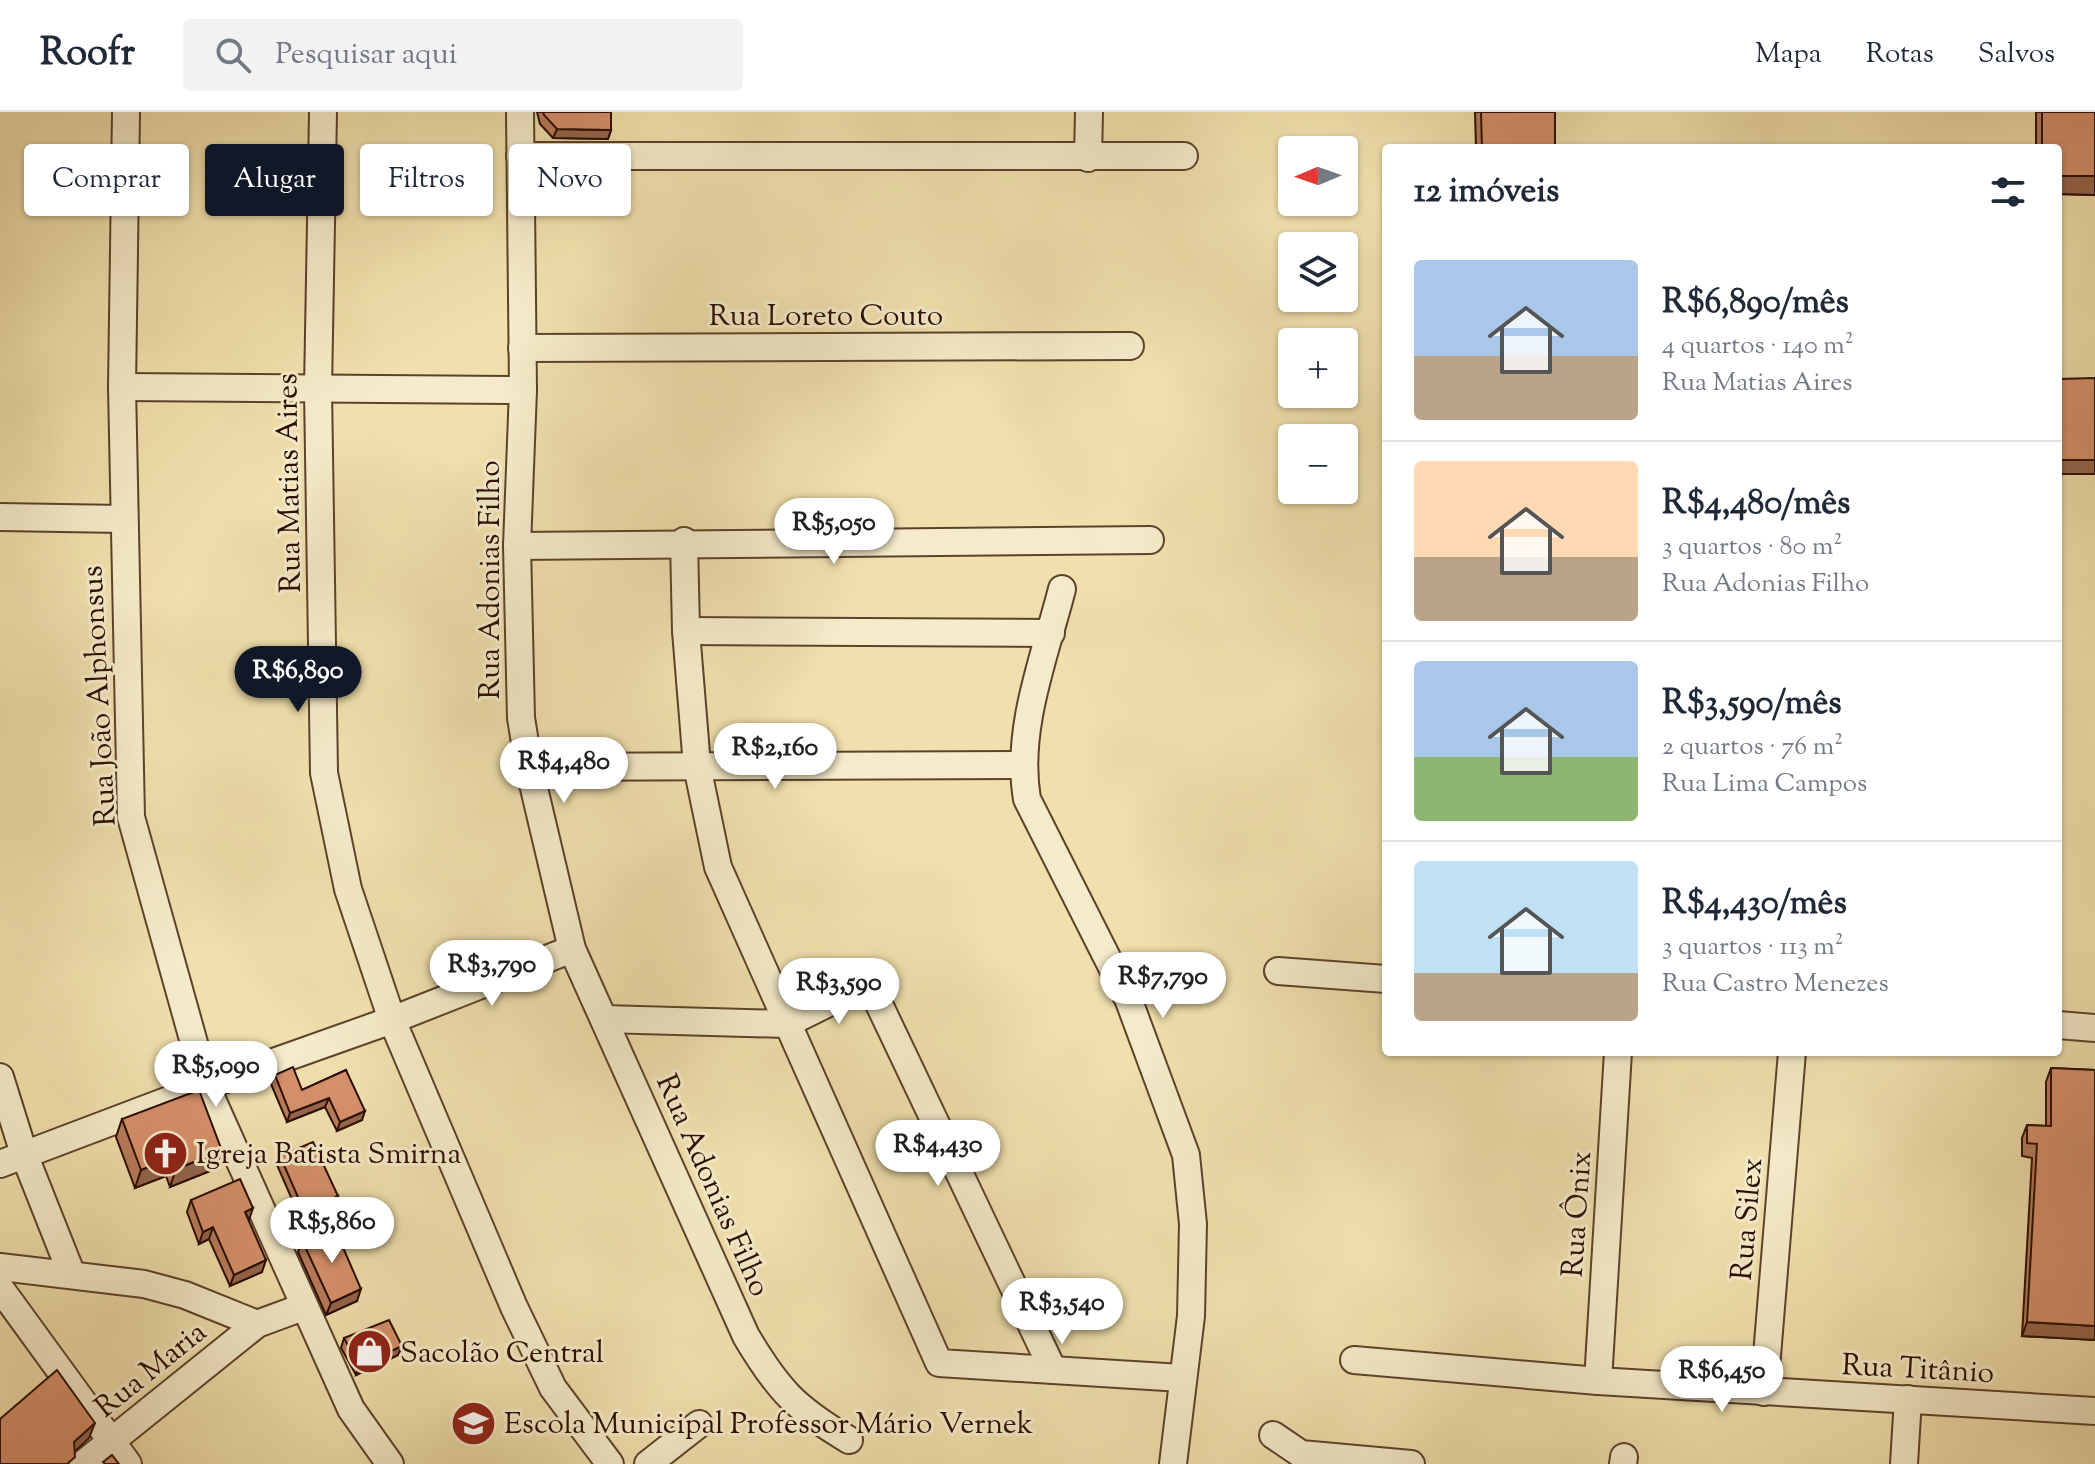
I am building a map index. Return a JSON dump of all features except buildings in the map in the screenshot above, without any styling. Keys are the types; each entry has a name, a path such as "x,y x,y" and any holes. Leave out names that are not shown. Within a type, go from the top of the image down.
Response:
{"street":[{"name":"Rua João Alphonsus","path":"126,112 122,387 131,817 206,1086 351,1409 390,1464"},
{"name":"Rua Matias Aires","path":"323,112 318,389 324,773 348,889 392,1020 514,1307 553,1388 610,1464"},
{"name":"Rua Adonias Filho","path":"520,112 520,144"},
{"path":"1088,158 1089,112"},
{"path":"631,156 1184,156"},
{"name":"Rua Adonias Filho","path":"521,216 523,390 517,546 521,718 529,767 572,949 746,1336 774,1383 794,1404 849,1440"},
{"name":"Rua Loreto Couto","path":"522,348 1130,346"},
{"path":"122,387 523,390"},
{"path":"0,517 123,519"},
{"path":"517,546 684,541 1150,540"},
{"path":"684,541 686,631 697,766 718,867 939,1363 1182,1378"},
{"path":"1062,589 1037,681 1022,765 1027,799 1129,1001 1186,1155 1193,1224 1191,1316 1173,1464"},
{"path":"686,631 1051,633"},
{"path":"529,767 1022,765"},
{"path":"12,1159 392,1020 572,949"},
{"path":"1278,971 1382,979"},
{"path":"604,1019 786,1024 869,983 1053,1370"},
{"path":"2062,1025 2095,1028"},
{"name":"Rua Ônix","path":"1598,1381 1618,1056"},
{"name":"Rua Silex","path":"1764,1392 1792,1056"},
{"path":"0,1077 12,1159 72,1275"},
{"path":"0,1267 144,1284 185,1295 257,1324"},
{"path":"0,1288 128,1464"},
{"name":"Rua Maria","path":"83,1464 257,1324 303,1307"},
{"name":"Rua Titânio","path":"1354,1360 1598,1381 2095,1411"},
{"path":"1904,1464 1908,1399"},
{"path":"648,1464 699,1424"},
{"path":"1273,1435 1301,1454 1411,1464"}],"place":[{"name":"Igreja Batista Smirna","path":"165,1153"},
{"name":"Sacolão Central","path":"369,1352"},
{"name":"Escola Municipal Professor Mário Vernek","path":"473,1423"}]}
